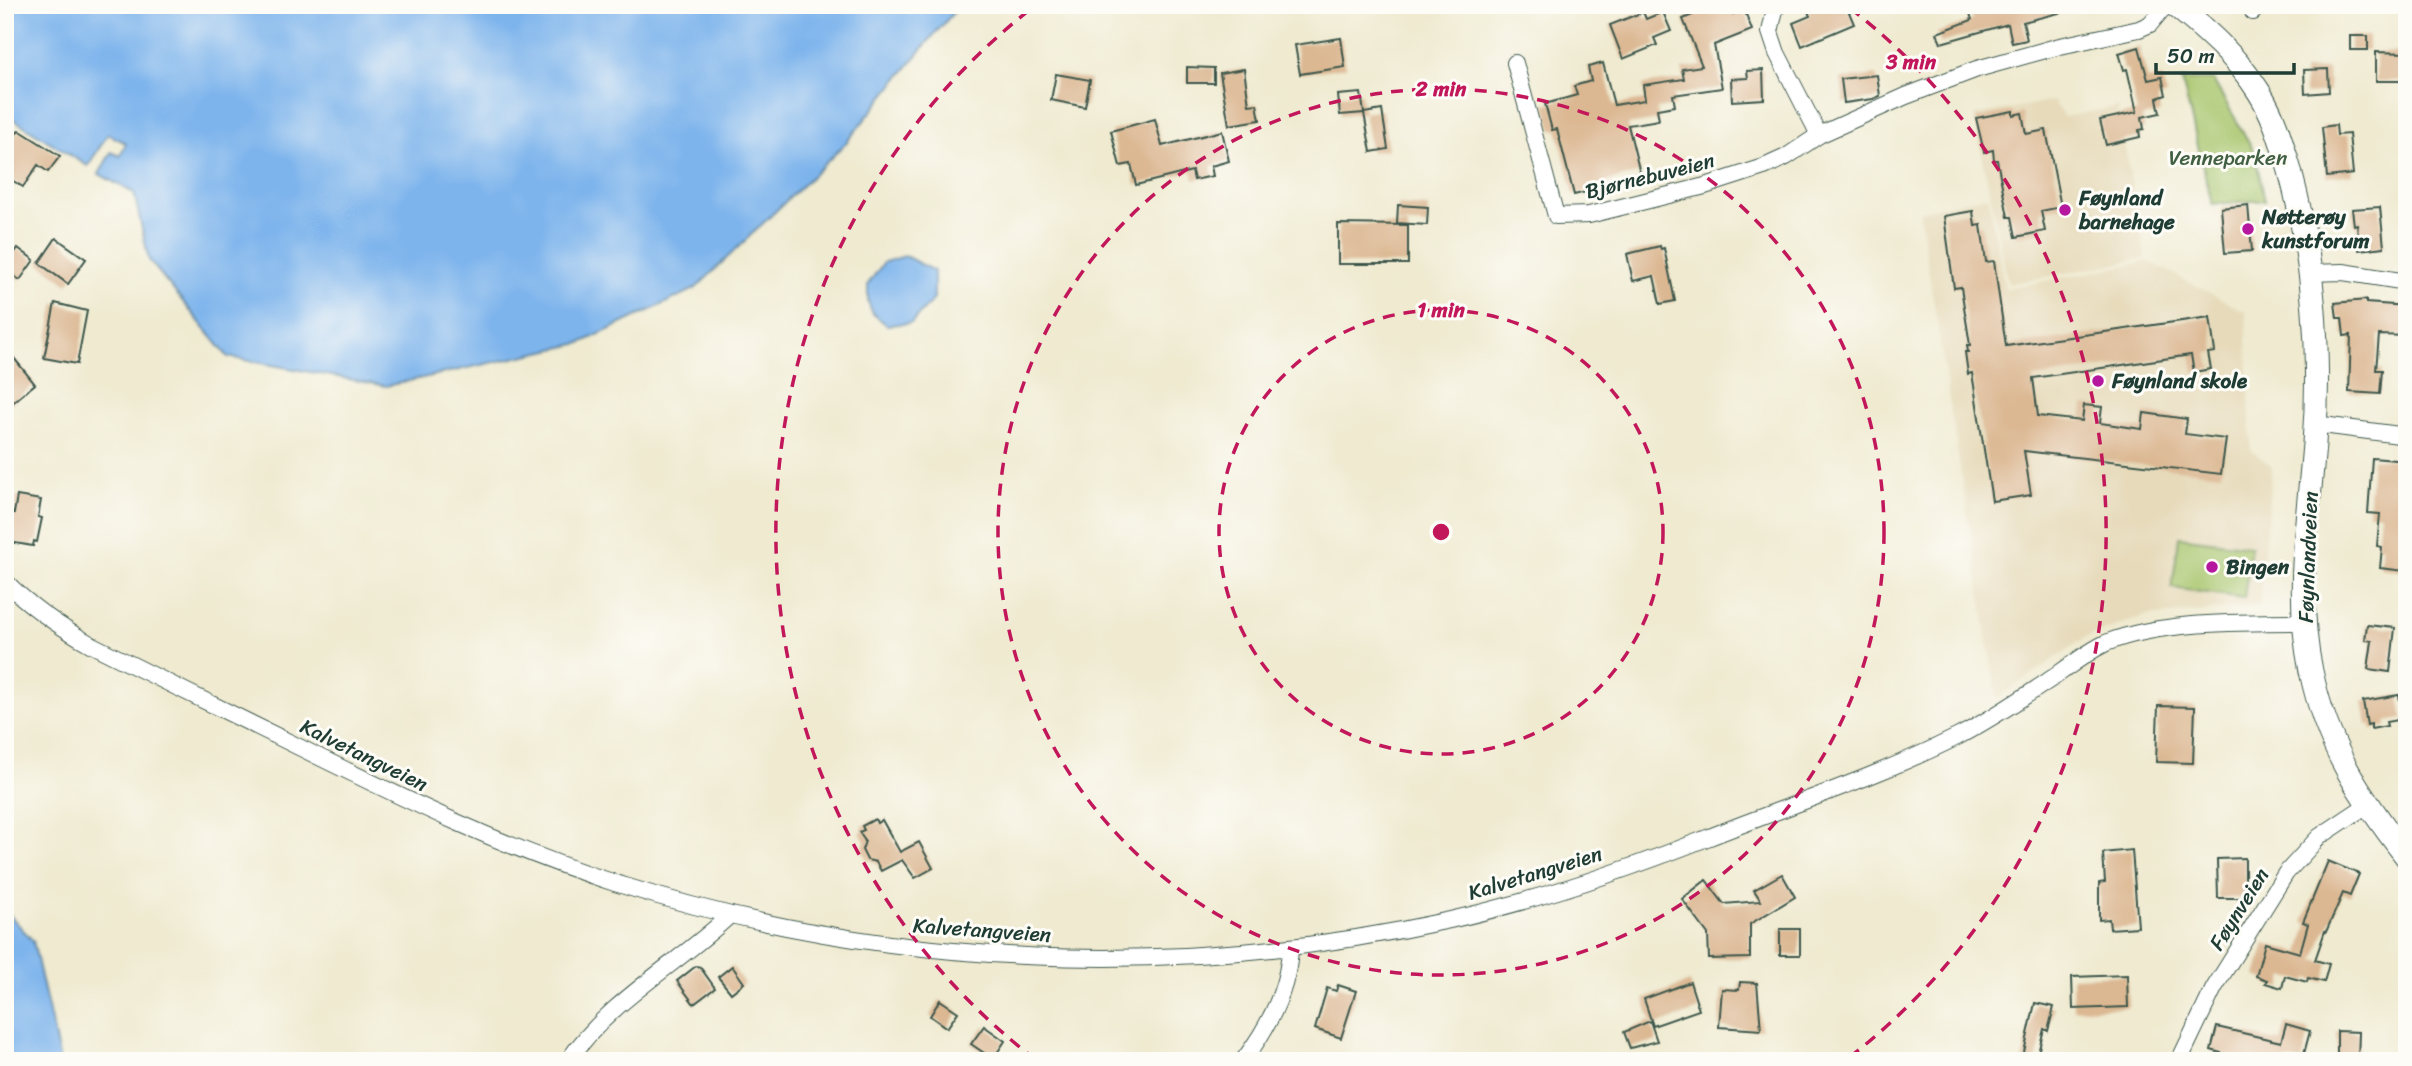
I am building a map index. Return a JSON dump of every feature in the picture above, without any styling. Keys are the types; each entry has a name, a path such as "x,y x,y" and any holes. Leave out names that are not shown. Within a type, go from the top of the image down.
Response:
{"main road":[{"name":"Føynlandveien","path":"2175,5 2238,61 2260,94 2274,120 2294,187 2310,272 2316,369 2315,424 2304,558 2304,622 2310,668 2328,734 2350,777 2367,805 2407,857"}],"street":[{"name":"Bjørnebuveien","path":"1515,63 1520,91 1556,216 1589,215 1705,186 1764,167 1786,157 1819,135 1906,96 1977,69 2060,46 2139,29 2150,24 2166,5"},
{"path":"1772,8 1770,32 1777,52 1819,135"},
{"path":"2310,272 2343,272 2407,282"},
{"path":"2315,424 2407,436"},
{"name":"Kalvetangveien","path":"5,581 24,601 92,645 461,825 612,882 730,915 865,941 974,953 1106,957 1189,955 1290,947 1450,920 1539,897 1705,839 1919,755 2001,713 2107,643 2175,628 2304,622"},
{"name":"Føynveien","path":"2179,1061 2214,988 2286,873 2319,837 2367,805"},
{"path":"568,1061 577,1047 610,1013 730,915"},
{"path":"1243,1061 1272,1017 1280,997 1290,947"}],"shaded area":[{"name":"Føynland barnehage","path":"2053,101 2064,117 2117,107 2146,258 2008,284 1974,115"},
{"name":"Føynland skole","path":"1988,196 2005,289 2148,261 2246,312 2251,450 2272,467 2259,606 2145,616 2086,637 1997,698 1919,211"}],"green space":[{"name":"Venneparken","path":"2182,80 2213,80 2254,151 2265,200 2212,204"},
{"name":"Bingen","path":"2179,537 2251,546 2244,598 2172,588"}],"water":[{"path":"5,5 960,5 844,145 695,289 581,343 386,386 228,357 149,260 134,193 99,174 111,152 120,156 126,143 108,134 88,166 5,114"},
{"path":"905,256 934,271 934,299 911,323 887,325 872,313 868,301 868,284 884,262"},
{"path":"5,910 33,941 60,1061 5,1061"}],"building":[{"path":"1715,5 1729,5 1733,14 1744,9 1752,30 1714,45 1722,88 1673,95 1675,106 1657,109 1659,120 1628,125 1640,173 1605,182 1606,187 1574,195 1557,129 1552,130 1545,104 1577,95 1574,86 1591,81 1588,67 1603,63 1614,105 1645,100 1643,85 1684,79 1682,69 1702,66 1683,19"},
{"path":"1805,5 1846,5 1854,24 1802,46 1793,23 1810,16"},
{"path":"1984,5 2067,5 2067,11 2023,22 2027,40 2012,43 2008,24 1941,43 1937,33 1972,20 1969,10"},
{"path":"1643,12 1646,19 1663,12 1671,31 1654,38 1657,45 1623,59 1610,25"},
{"path":"2350,36 2368,36 2368,50 2350,50"},
{"path":"1341,38 1345,67 1300,74 1295,45"},
{"path":"2139,47 2148,80 2162,77 2166,95 2157,98 2160,113 2142,117 2144,129 2139,130 2140,137 2106,145 2100,120 2137,112 2127,69 2124,70 2119,53"},
{"path":"2376,52 2407,53 2407,81 2376,81"},
{"path":"1187,67 1214,68 1214,83 1187,83"},
{"path":"1244,69 1249,105 1257,104 1260,120 1229,125 1220,73"},
{"path":"2328,69 2329,92 2305,94 2304,70"},
{"path":"1763,70 1764,99 1732,101 1731,79 1748,78 1747,71"},
{"path":"1056,74 1090,80 1085,107 1051,100"},
{"path":"1877,75 1880,96 1844,103 1841,79"},
{"path":"1361,93 1364,113 1340,115 1338,95"},
{"path":"1382,110 1388,149 1371,152 1364,113"},
{"path":"2013,111 2013,115 2022,113 2026,134 2046,130 2061,207 2041,211 2045,231 2016,237 2012,217 2008,217 1997,160 1994,160 1993,150 1984,152 1976,118"},
{"path":"1155,119 1162,146 1222,131 1229,161 1211,166 1213,176 1194,180 1192,171 1136,185 1131,164 1120,166 1111,131"},
{"path":"2336,125 2337,135 2349,134 2353,174 2327,177 2322,127"},
{"path":"19,130 60,156 48,172 38,165 23,187 5,176 5,135 12,140"},
{"path":"1398,205 1428,207 1427,225 1397,223"},
{"path":"2248,205 2252,251 2225,253 2221,208"},
{"path":"2380,207 2384,247 2359,250 2357,224 2354,225 2352,209"},
{"path":"1973,211 1975,226 1981,225 1986,262 1994,261 2006,346 2210,317 2215,352 2208,353 2211,369 2194,372 2191,355 2033,378 2038,416 2082,421 2084,405 2102,407 2100,423 2142,429 2144,413 2187,419 2185,434 2226,439 2221,474 2024,451 2031,495 1992,501 1972,373 1968,374 1965,352 1968,352 1967,345 1970,345 1961,287 1954,288 1944,216"},
{"path":"1338,224 1408,225 1408,264 1338,264"},
{"path":"56,238 86,259 68,284 39,263"},
{"path":"1660,246 1661,249 1664,248 1675,301 1660,304 1654,276 1633,281 1627,254"},
{"path":"18,248 34,260 20,280 5,270"},
{"path":"2366,300 2366,303 2407,306 2407,336 2379,335 2376,370 2382,370 2380,394 2349,392 2351,335 2344,336 2342,318 2337,318 2335,303"},
{"path":"55,303 87,311 77,364 44,358"},
{"path":"5,347 35,384 5,409"},
{"path":"2372,458 2407,461 2405,571 2380,568 2382,547 2377,546 2380,514 2368,513"},
{"path":"17,496 41,500 38,517 42,518 37,542 34,541 33,546 9,542 10,537 5,536 5,511 14,513"},
{"path":"2367,625 2395,628 2390,672 2368,669 2372,641 2365,640"},
{"path":"2399,695 2403,719 2386,722 2387,726 2371,729 2371,724 2367,725 2363,701"},
{"path":"2158,706 2195,707 2193,763 2156,762"},
{"path":"875,819 877,823 882,820 900,852 919,842 933,868 915,878 902,860 881,871 876,862 867,860 862,850 865,841 859,832 864,830 862,826"},
{"path":"2132,850 2138,927 2110,929 2109,919 2099,920 2099,883 2105,882 2103,853"},
{"path":"2245,858 2245,898 2218,898 2217,859"},
{"path":"2328,861 2359,874 2350,896 2343,893 2315,960 2329,964 2324,982 2308,978 2307,982 2285,976 2282,988 2265,983 2267,980 2256,976 2265,943 2300,953 2308,924 2303,922"},
{"path":"1782,874 1795,897 1750,924 1750,958 1709,959 1708,934 1682,899 1706,880 1724,904 1761,901 1754,890"},
{"path":"1780,929 1800,929 1800,955 1780,955"},
{"path":"696,966 700,967 715,988 694,1004 677,981"},
{"path":"732,966 744,983 731,993 718,977"},
{"path":"2127,975 2128,1007 2073,1009 2072,977"},
{"path":"1690,982 1699,1010 1653,1026 1644,999"},
{"path":"1740,982 1757,983 1761,1030 1719,1027 1722,989 1739,990"},
{"path":"1338,985 1356,991 1341,1038 1315,1029 1327,988 1336,991"},
{"path":"940,1000 958,1012 947,1028 930,1016"},
{"path":"2035,1003 2054,1007 2048,1031 2044,1029 2036,1061 2022,1061"},
{"path":"1650,1021 1657,1041 1630,1048 1624,1032"},
{"path":"2286,1024 2310,1031 2302,1061 2248,1061 2211,1050 2217,1027 2281,1042"},
{"path":"984,1026 1005,1041 993,1059 971,1044"},
{"path":"2337,1031 2359,1032 2358,1061 2337,1061"}],"place":[{"name":"Føynland barnehage","path":"2065,210"},
{"name":"Nøtterøy kunstforum","path":"2248,229"},
{"name":"Føynland skole","path":"2098,381"},
{"name":"Bingen","path":"2212,567"}]}
